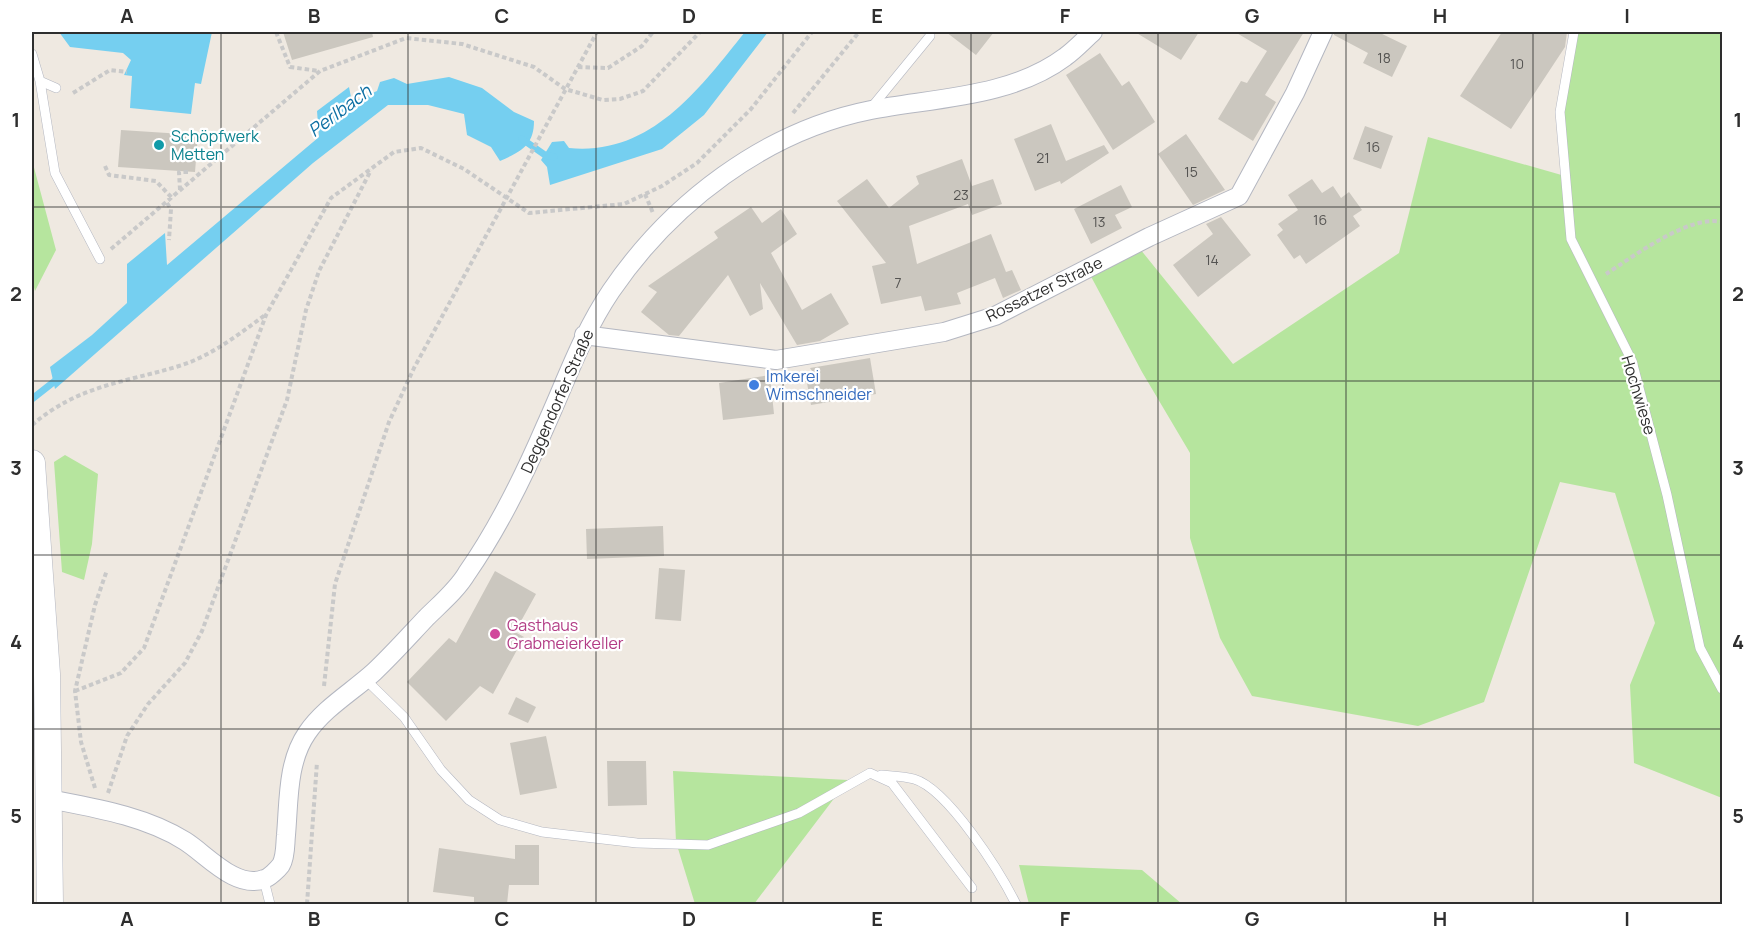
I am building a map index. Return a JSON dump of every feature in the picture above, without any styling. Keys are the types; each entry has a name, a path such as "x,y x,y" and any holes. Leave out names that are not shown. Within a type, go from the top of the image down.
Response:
{"main road":[{"path":"32,472 47,674 50,904"}],"street":[{"name":"Deggendorfer Straße","path":"264,880 280,866 285,853 291,777 298,750 321,716 365,679 464,578 508,509 584,335 612,290 658,231 710,186 764,149 808,127 868,111 1011,85 1064,59 1093,32"},
{"name":"Rossatzer Straße","path":"584,335 776,360 944,332 995,316 1149,237 1239,196 1295,93 1323,32"},
{"path":"49,799 102,810 174,834 236,877 249,881 264,880"}],"lane":[{"name":"Hochwiese","path":"1574,32 1560,112 1571,238 1632,361 1667,495 1700,648 1722,689"},
{"path":"868,111 930,36"},
{"path":"32,54 40,81 55,173 100,259"},
{"path":"40,81 56,88"},
{"path":"365,679 404,717 441,770 469,800 500,820 542,832 638,843 708,845 799,813 870,773 915,779 954,809 1004,880 1016,904"},
{"path":"870,773 892,783 972,888"},
{"path":"264,880 270,904"}],"path":[{"path":"307,904 321,716 335,584 388,422 414,368 597,32"},
{"path":"578,67 608,68 642,46 653,32"},
{"path":"100,259 320,71 406,38 462,44 534,67 565,89 603,100 620,99 643,91 700,32"},
{"path":"75,691 121,673 144,648 266,315 331,198 394,152 420,148 464,169 529,213 624,204 697,163 751,109 812,32"},
{"path":"792,115 859,32"},
{"path":"277,33 290,67 320,71"},
{"path":"73,93 110,70 127,72"},
{"path":"105,166 109,175 156,182 172,198"},
{"path":"102,810 127,736 148,704 185,663 202,631 287,400 306,310 319,271 373,167"},
{"path":"180,191 179,172 190,172"},
{"path":"645,194 653,215"},
{"path":"166,203 171,209 169,240"},
{"path":"1593,282 1663,238 1711,219 1722,222"},
{"path":"32,425 62,403 106,384 180,366 218,349 266,315"},
{"path":"102,810 81,742 75,691 95,605 107,570"}],"green space":[{"path":"1571,32 1722,32 1722,798 1634,763 1630,685 1655,623 1615,493 1560,482 1484,702 1418,726 1252,696 1220,638 1190,538 1190,453 1142,372 1087,269 1136,244 1233,364 1399,253 1428,137 1565,176 1560,114"},
{"path":"32,160 56,250 35,291 32,279"},
{"path":"65,455 98,474 92,544 84,580 62,572 54,462"},
{"path":"673,771 848,780 754,904 695,904 676,842"},
{"path":"1019,865 1142,870 1182,904 1029,904"}],"water":[{"path":"59,32 212,32 201,84 195,83 191,114 130,108 132,76 124,75 131,60 123,53 70,47"},
{"path":"745,32 768,32 704,115 662,149 550,185 547,167 541,160 552,142 564,141 569,148 598,148 625,141 649,130 691,96"},
{"path":"449,77 482,88 514,112 534,121 529,142 514,154 500,161 491,147 467,135 464,114 428,105 388,105 313,163 55,389 50,367 92,335 127,303 127,264 165,233 167,265 319,137 317,111 349,87 352,102 377,91 380,82 394,78 407,84"}],"building":[{"path":"283,32 372,32 373,37 292,60"},
{"path":"946,32 994,32 976,55"},
{"path":"1135,32 1199,32 1181,60"},
{"path":"1235,32 1304,32 1265,95 1276,102 1253,141 1218,119 1241,81 1247,83 1267,51"},
{"path":"1334,32 1378,32 1407,46 1392,77 1363,63 1368,53 1334,35"},
{"path":"1502,32 1567,32 1565,47 1511,129 1460,96"},
{"path":"1100,53 1122,86 1129,81 1155,122 1113,150 1066,75"},
{"path":"1051,124 1066,161 1104,145 1109,153 1061,184 1060,181 1035,191 1014,139"},
{"path":"1365,126 1393,136 1381,169 1353,159"},
{"name":"Schöpfwerk Metten","path":"121,130 198,135 195,172 118,167"},
{"path":"1186,134 1225,190 1193,205 1158,154"},
{"path":"962,159 972,186 993,179 1002,204 972,215 968,204 909,226 917,264 991,234 1006,272 1012,270 1021,290 1003,298 995,278 957,293 961,304 925,311 921,296 881,304 872,266 886,263 837,201 867,179 889,208 919,184 916,176"},
{"path":"1312,179 1322,193 1333,186 1341,198 1349,192 1362,210 1353,216 1360,226 1306,264 1300,255 1294,259 1277,235 1283,230 1278,224 1298,210 1288,195"},
{"path":"1121,185 1132,207 1115,215 1122,228 1091,244 1074,209"},
{"path":"751,207 762,223 781,209 797,234 771,253 802,310 831,293 849,324 820,341 797,345 760,283 763,309 750,316 728,275 679,336 669,335 641,312 657,292 648,286 718,238 714,232"},
{"path":"1221,217 1251,255 1198,297 1173,265 1213,234 1206,224"},
{"path":"870,358 876,394 811,405 805,372 812,371 810,368"},
{"path":"770,375 774,414 723,420 719,383"},
{"path":"663,526 664,556 587,559 586,529"},
{"path":"659,568 685,570 681,621 655,619"},
{"name":"Gasthaus Grabmeierkeller","path":"495,571 536,594 515,632 524,637 493,694 480,686 446,721 407,682 449,638 456,643"},
{"path":"516,697 536,707 528,723 508,714"},
{"path":"546,736 557,788 520,795 510,743"},
{"path":"607,761 646,761 647,805 608,806"},
{"path":"515,845 539,845 539,885 509,885 507,904 474,904 474,897 433,892 439,848 515,859"}],"waterway":[{"name":"Perlbach","path":"522,139 545,155 554,157"},
{"name":"Perlbach","path":"32,399 60,377"}],"place":[{"name":"Schöpfwerk Metten","path":"159,145"},
{"name":"Imkerei Wimschneider","path":"754,385"},
{"name":"Gasthaus Grabmeierkeller","path":"495,634"}]}
